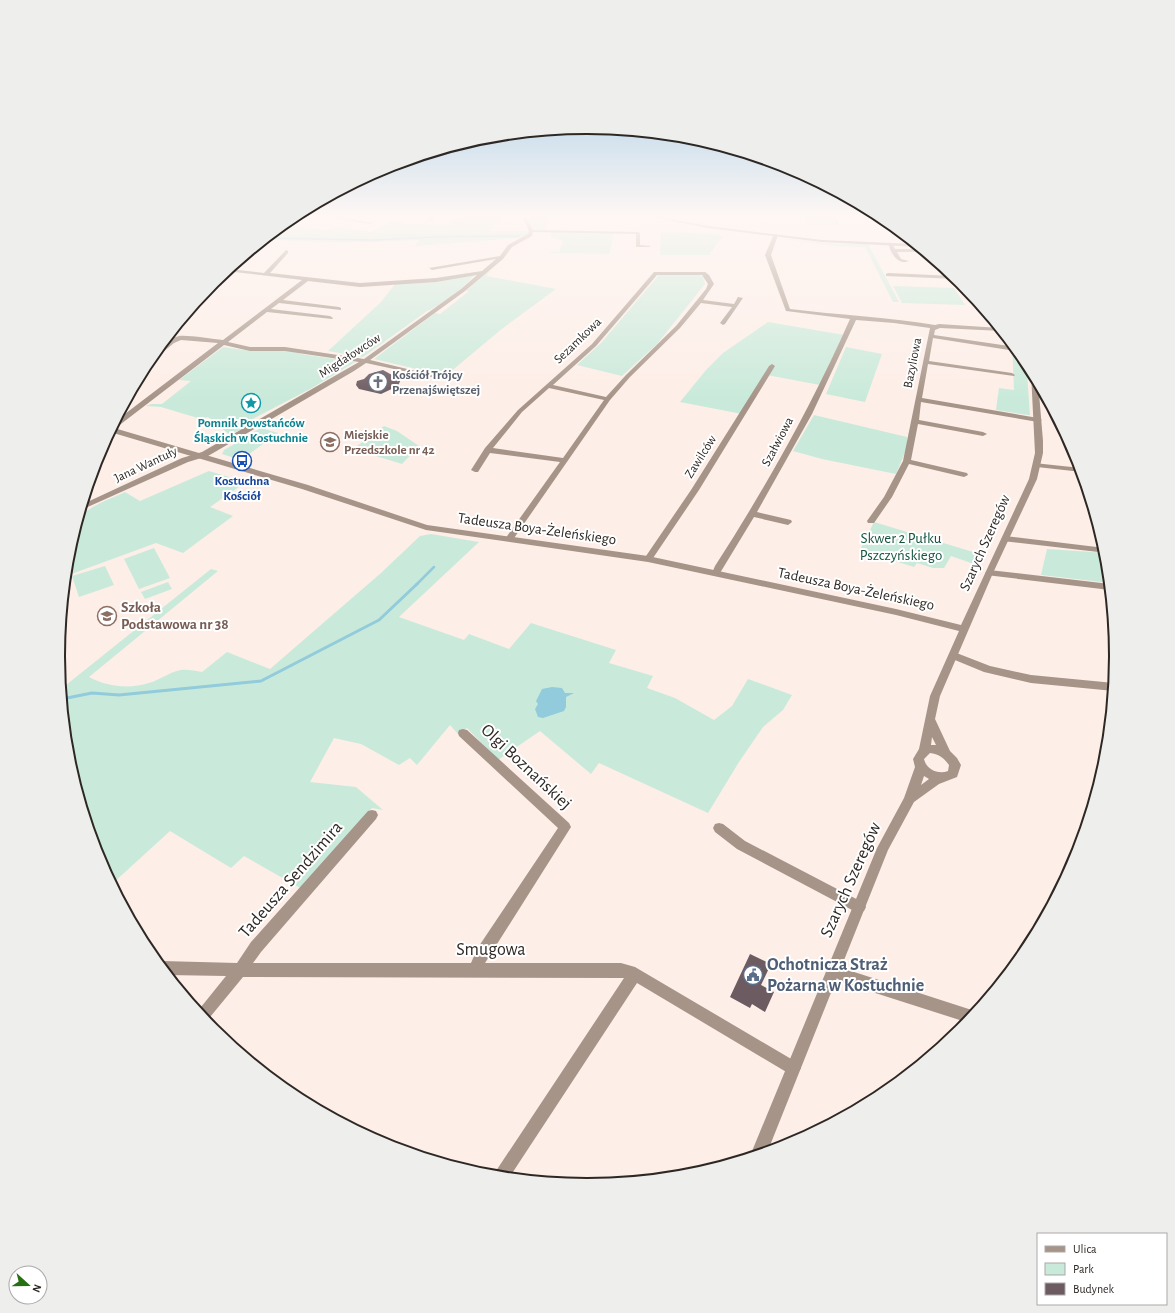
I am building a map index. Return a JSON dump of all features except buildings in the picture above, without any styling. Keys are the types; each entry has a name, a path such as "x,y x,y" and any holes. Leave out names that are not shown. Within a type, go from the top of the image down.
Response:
{"street":[{"path":"285,276 372,285 465,276"},
{"name":"Migdałowców","path":"198,456 214,449 367,361 479,276"},
{"name":"Sezamkowa","path":"475,470 488,450 520,411 594,345 653,276"},
{"path":"509,539 608,399 632,372 678,327 699,301 711,284 707,276"},
{"path":"776,276 788,310 808,314 894,321 934,327"},
{"path":"917,276 947,278"},
{"path":"122,419 307,279"},
{"path":"723,323 740,298"},
{"path":"277,301 339,309"},
{"path":"699,301 736,306"},
{"path":"265,310 330,318"},
{"name":"Szałwiowa","path":"716,574 719,566 754,514 824,382 854,318"},
{"name":"Bazyliowa","path":"871,521 888,497 907,462 913,436 918,399 930,336 934,327 995,330"},
{"path":"930,336 1009,348"},
{"path":"168,346 180,338 224,343 250,349 285,349 367,361 434,377"},
{"path":"925,362 1012,375"},
{"name":"Zawilców","path":"648,559 695,490 772,366"},
{"name":"Sezamkowa","path":"547,386 608,399"},
{"name":"Szarych Szeregów","path":"924,751 935,696 954,656 1037,465 1039,447 1039,393"},
{"name":"Bazyliowa","path":"918,399 1038,420"},
{"path":"915,421 983,434"},
{"name":"Tadeusza Boya-Żeleńskiego","path":"116,432 305,487 426,527 648,559 896,612 965,629"},
{"path":"488,450 564,460"},
{"name":"Jana Wantuły","path":"88,505 185,460 198,456"},
{"path":"907,462 964,475"},
{"path":"1037,465 1075,469"},
{"path":"754,514 788,522"},
{"path":"1005,539 1099,550"},
{"path":"989,573 1106,587"},
{"path":"954,656 988,669 1024,678 1109,687"},
{"path":"930,720 945,753 953,761 955,770 953,774 943,778 930,775 921,767 918,757 924,751 934,749 945,753"},
{"name":"Olgi Boznańskiej","path":"463,733 565,827 482,954 475,969"},
{"name":"Szarych Szeregów","path":"761,1149 883,848 910,799 921,767"},
{"name":"Szarych Szeregów","path":"910,799 935,781 943,778"},
{"name":"Tadeusza Sendzimira","path":"206,1013 240,970 256,947 372,816"},
{"path":"719,828 741,845 859,907"},
{"name":"Smugowa","path":"168,968 240,970 621,970 635,974 793,1068"},
{"path":"834,968 844,976 967,1015"},
{"path":"503,1172 635,974"}],"green space":[{"path":"473,276 466,284 438,306 427,311 363,357 328,351 381,302 395,284"},
{"path":"482,276 556,289 503,328 449,373 442,371 438,374 374,359 435,313 440,314 468,292 467,290"},
{"path":"658,276 703,277 705,284 657,344 622,376 577,365 601,343"},
{"path":"880,276 885,276 899,302 893,302"},
{"path":"893,286 954,288 965,305 902,303"},
{"path":"768,322 844,335 820,385 767,375 742,414 680,402 706,370 723,353"},
{"path":"223,347 251,351 282,350 300,352 301,354 355,362 312,388 247,422 249,425 230,435 208,417 201,419 161,407 146,406 151,404 162,404 191,381 179,380"},
{"path":"846,347 882,354 865,402 826,394"},
{"path":"1012,353 1027,374 1030,415 996,410 999,388 1014,390"},
{"path":"814,415 907,437 908,445 896,474 822,459 793,451"},
{"path":"384,426 397,431 419,446 402,464 353,449"},
{"path":"261,428 278,433 241,460 222,454 224,450 243,439 253,442 255,441 245,437"},
{"path":"209,471 246,482 210,507 233,516 183,553 156,543 72,574 86,511 125,492 140,501"},
{"name":"Skwer 2 Pułku Pszczyńskiego","path":"874,522 983,555 977,565 951,556 944,568 933,568 917,563 914,567 860,550"},
{"path":"431,534 479,542 399,617 464,640 469,634 509,649 531,623 616,650 609,663 653,676 647,688 675,698 714,720 732,706 748,679 792,695 783,710 763,727 739,762 708,813 599,763 591,774 540,731 498,760 467,728 458,734 450,725 417,765 410,758 399,765 361,744 334,738 310,782 356,787 383,810 372,808 302,889 244,856 231,868 170,831 116,881 93,824 83,792 69,725 66,685 211,569 218,571 89,677 111,685 142,685 153,682 172,672 181,670 202,672 227,652 270,669 381,573 420,536"},
{"path":"154,548 170,578 139,589 124,559"},
{"path":"1047,549 1099,552 1105,582 1041,575"},
{"path":"105,566 114,585 79,597 72,576"},
{"path":"168,582 172,589 145,599 141,592"}],"water":[{"path":"552,687 562,688 565,693 574,693 566,697 566,707 564,711 543,718 538,717 535,709 538,704 536,701 542,689"}],"waterway":[{"path":"417,584 434,567"},
{"path":"67,698 92,693 119,695 261,681 379,620 417,584"}],"place":[{"name":"Kościół Trójcy Przenajświętszej","path":"378,382"},
{"name":"Pomnik Powstańców Śląskich w Kostuchnie","path":"251,403"},
{"name":"Miejskie Przedszkole nr 42","path":"330,442"},
{"name":"Kostuchna Kościół","path":"242,461"},
{"name":"Szkoła Podstawowa nr 38","path":"107,616"},
{"name":"Ochotnicza Straż Pożarna w Kostuchnie","path":"753,975"}]}
